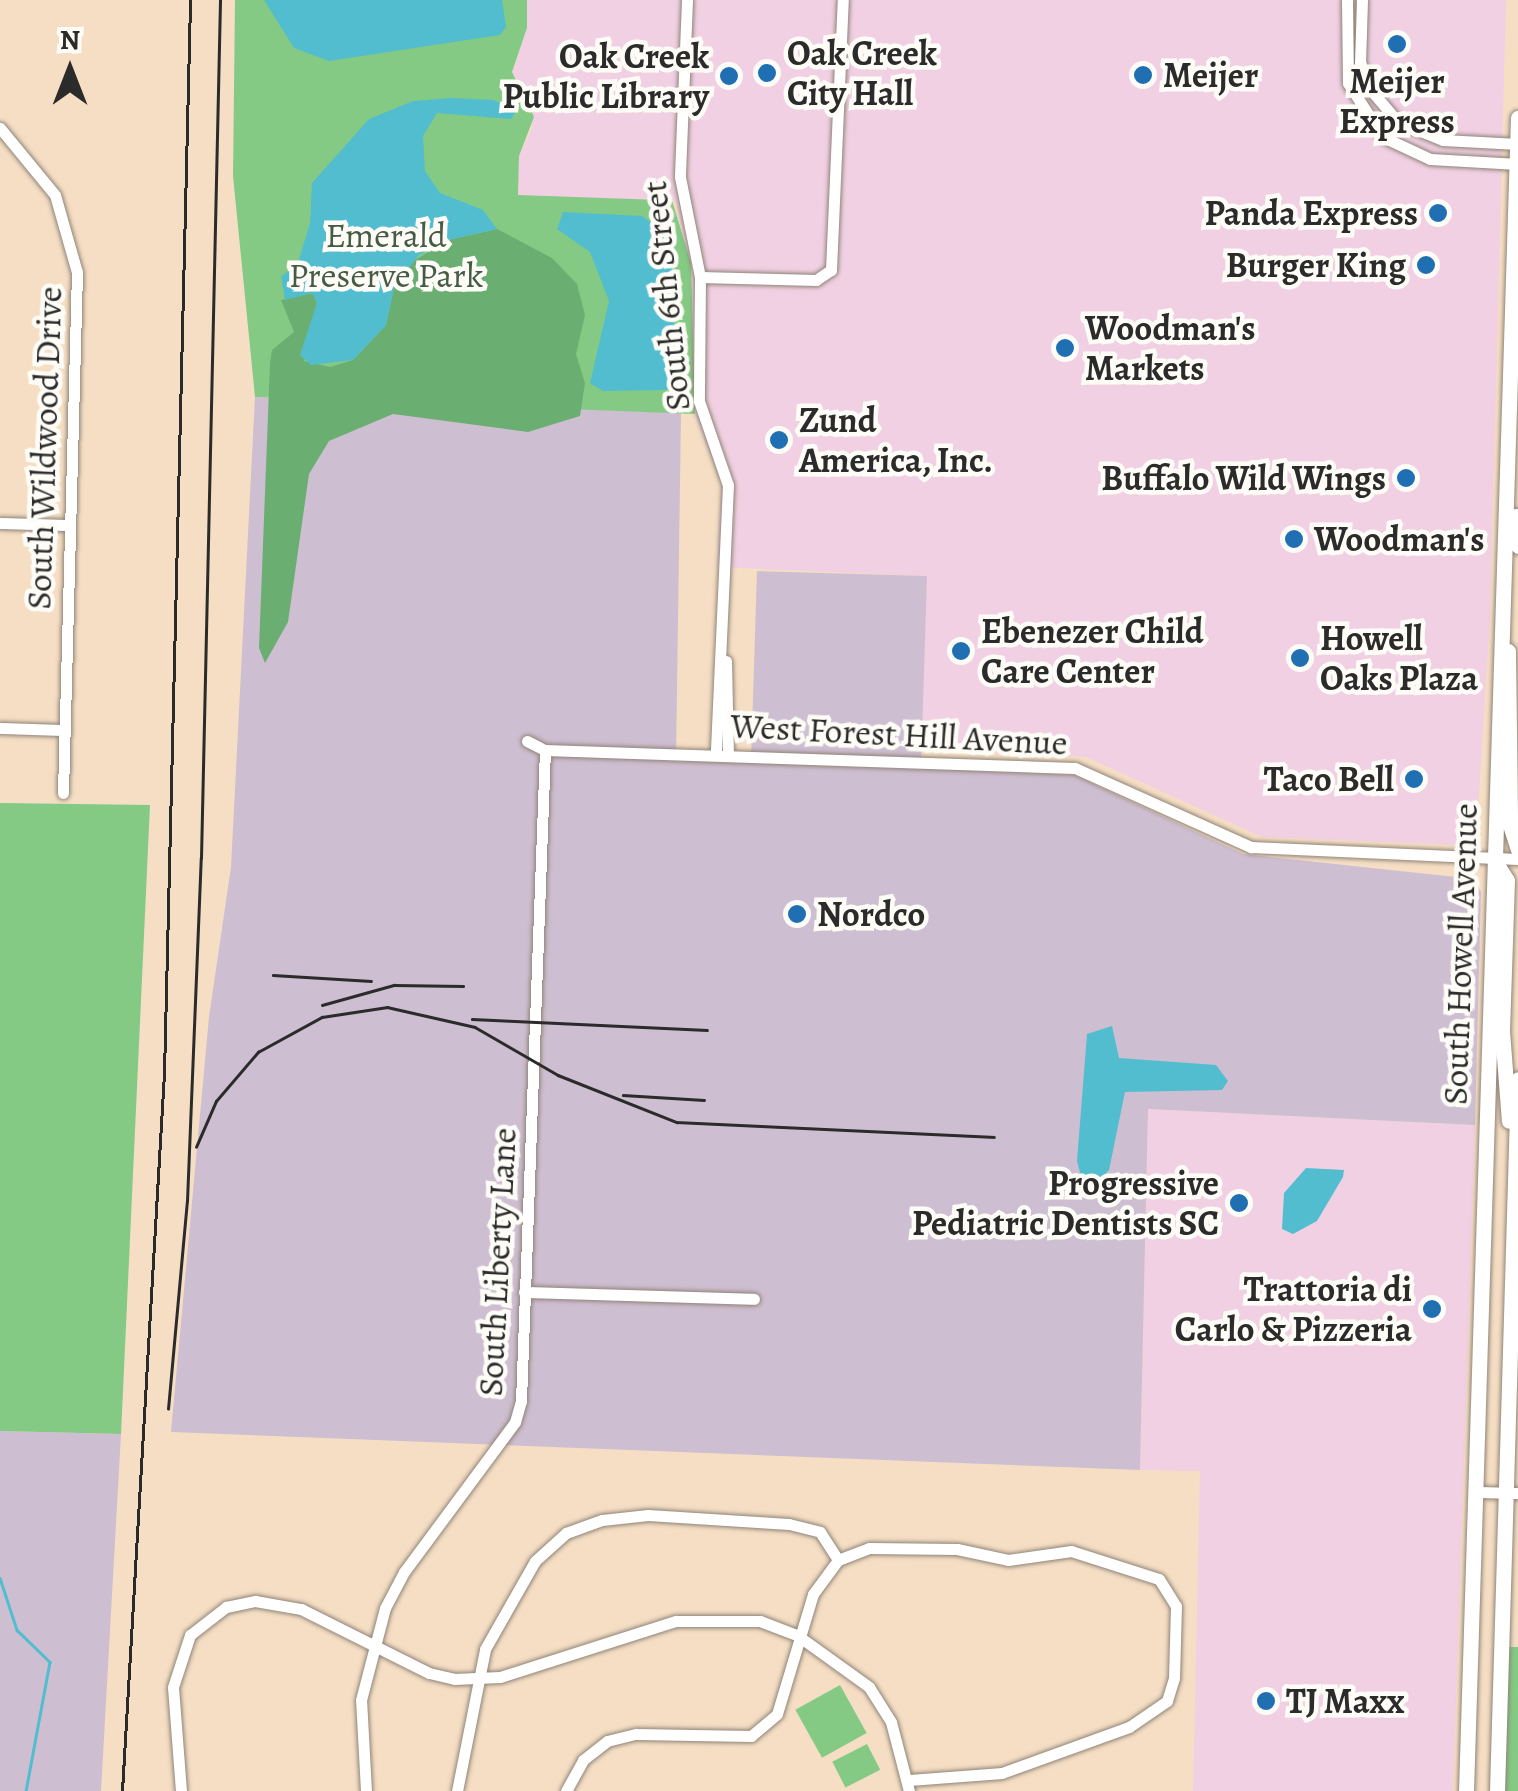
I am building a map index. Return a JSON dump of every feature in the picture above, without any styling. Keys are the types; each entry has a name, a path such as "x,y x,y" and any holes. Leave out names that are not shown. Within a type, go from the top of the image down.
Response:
{"main road":[{"path":"1517,164 1518,118"},
{"name":"South Howell Avenue","path":"1466,1791 1502,603 1511,551 1508,433 1517,164"},
{"path":"1511,551 1518,570"},
{"path":"1502,603 1514,734 1510,831 1518,850"},
{"path":"1493,858 1507,890 1502,1031 1515,1175"},
{"name":"South Howell Avenue","path":"1497,1791 1513,1493 1518,1079"}],"street":[{"name":"South 6th Street","path":"687,0 680,178 700,276 699,401 728,486 723,642 730,679 722,754"},
{"path":"700,276 816,280 831,270 843,0"},
{"path":"1346,0 1348,83 1383,137 1430,159 1517,164"},
{"path":"1362,0 1360,62 1370,89 1398,122 1443,140 1518,144"},
{"name":"South Wildwood Drive","path":"0,128 47,182 72,240 77,296 68,525 64,793"},
{"path":"0,523 68,525"},
{"path":"0,728 64,730"},
{"name":"West Forest Hill Avenue","path":"527,741 545,750 1075,768 1251,846 1518,859"},
{"name":"South Liberty Lane","path":"366,1791 361,1700 372,1645 404,1572 515,1422 524,1292 545,750"},
{"path":"524,1292 754,1300"},
{"path":"1476,1492 1513,1493"},
{"path":"457,1791 478,1679 504,1608 536,1562 566,1533 602,1520 648,1515 789,1524 820,1532 838,1560"},
{"path":"181,1791 173,1688 190,1635 226,1607 288,1604 430,1673 478,1679 676,1621 760,1621 797,1635 869,1687 891,1722 909,1786 1002,1773 1129,1727 1167,1701 1174,1678 1176,1606 1160,1579 1092,1553 1008,1560 957,1550 869,1548 838,1560 797,1635 777,1714 751,1736 722,1741 636,1734 607,1741 583,1760 566,1791"}],"shaded area":[{"path":"527,0 1506,0 1490,618 1477,826 1470,840 1458,845 1262,837 1086,757 921,749 927,576 717,567 721,484 691,404 692,280 676,202 662,193 662,200 518,196 519,156 533,126 512,72 527,28"},
{"path":"255,397 681,413 676,759 751,761 757,571 927,576 921,768 1074,775 1243,854 1474,879 1481,892 1475,1125 1148,1109 1140,1470 171,1432 209,1017 231,867"},
{"path":"1148,1109 1475,1125 1453,1791 1193,1791 1200,1471 1140,1470"},
{"path":"0,1431 121,1434 101,1791 0,1791"}],"green space":[{"name":"Emerald Preserve Park","path":"235,0 527,0 527,28 512,72 534,117 519,156 518,195 661,200 662,192 670,194 691,263 695,414 255,397 233,176"},
{"path":"497,229 552,258 577,284 585,315 576,354 585,383 580,416 528,432 393,414 329,441 309,474 288,622 265,663 259,648 270,363 272,350 294,332 281,300 313,293 317,303 304,361 330,367 353,360 386,325 394,287 407,265 448,240"},
{"path":"0,803 150,805 121,1434 0,1431"},
{"path":"1509,1647 1518,1647 1518,1791 1505,1791"},
{"path":"840,1685 867,1733 822,1758 795,1710"},
{"path":"867,1744 880,1770 845,1788 832,1762"}],"water":[{"path":"264,0 502,0 506,27 500,35 329,61 294,48"},
{"path":"493,100 517,110 511,119 437,113 423,136 425,171 440,193 483,210 497,229 448,240 419,255 394,287 386,325 353,360 311,365 300,355 317,303 312,293 285,300 281,276 297,266 310,223 312,183 369,119 413,101"},
{"path":"563,212 642,216 663,231 675,278 673,372 667,390 603,391 590,383 609,301 590,252 557,229"},
{"path":"1112,1026 1119,1058 1216,1065 1228,1081 1222,1090 1125,1092 1109,1170 1100,1180 1082,1180 1077,1161 1087,1034"},
{"path":"1306,1168 1344,1170 1317,1221 1293,1234 1282,1229 1284,1193"}],"waterway":[{"path":"0,1578 17,1630 50,1662 26,1791"}],"railway":[{"path":"122,1791 164,1074 190,0"},
{"path":"168,1409 187,1201 201,858 220,0"},
{"path":"273,975 371,981"},
{"path":"322,1005 394,985 463,986"},
{"path":"196,1147 216,1101 258,1052 322,1017 387,1007 475,1027 558,1075 677,1122 994,1137"},
{"path":"472,1019 707,1030"},
{"path":"623,1095 704,1100"}],"place":[{"name":"Meijer Express","path":"1397,44"},
{"name":"Oak Creek City Hall","path":"767,73"},
{"name":"Meijer","path":"1143,75"},
{"name":"Oak Creek Public Library","path":"729,76"},
{"name":"Panda Express","path":"1438,213"},
{"name":"Burger King","path":"1426,265"},
{"name":"Woodman's Markets","path":"1065,348"},
{"name":"Zund America, Inc.","path":"779,440"},
{"name":"Buffalo Wild Wings","path":"1406,478"},
{"name":"Woodman's","path":"1294,539"},
{"name":"Ebenezer Child Care Center","path":"961,651"},
{"name":"Howell Oaks Plaza","path":"1300,658"},
{"name":"Taco Bell","path":"1414,779"},
{"name":"Nordco","path":"797,914"},
{"name":"Progressive Pediatric Dentists SC","path":"1239,1203"},
{"name":"Trattoria di Carlo & Pizzeria","path":"1432,1309"},
{"name":"TJ Maxx","path":"1266,1701"}]}
